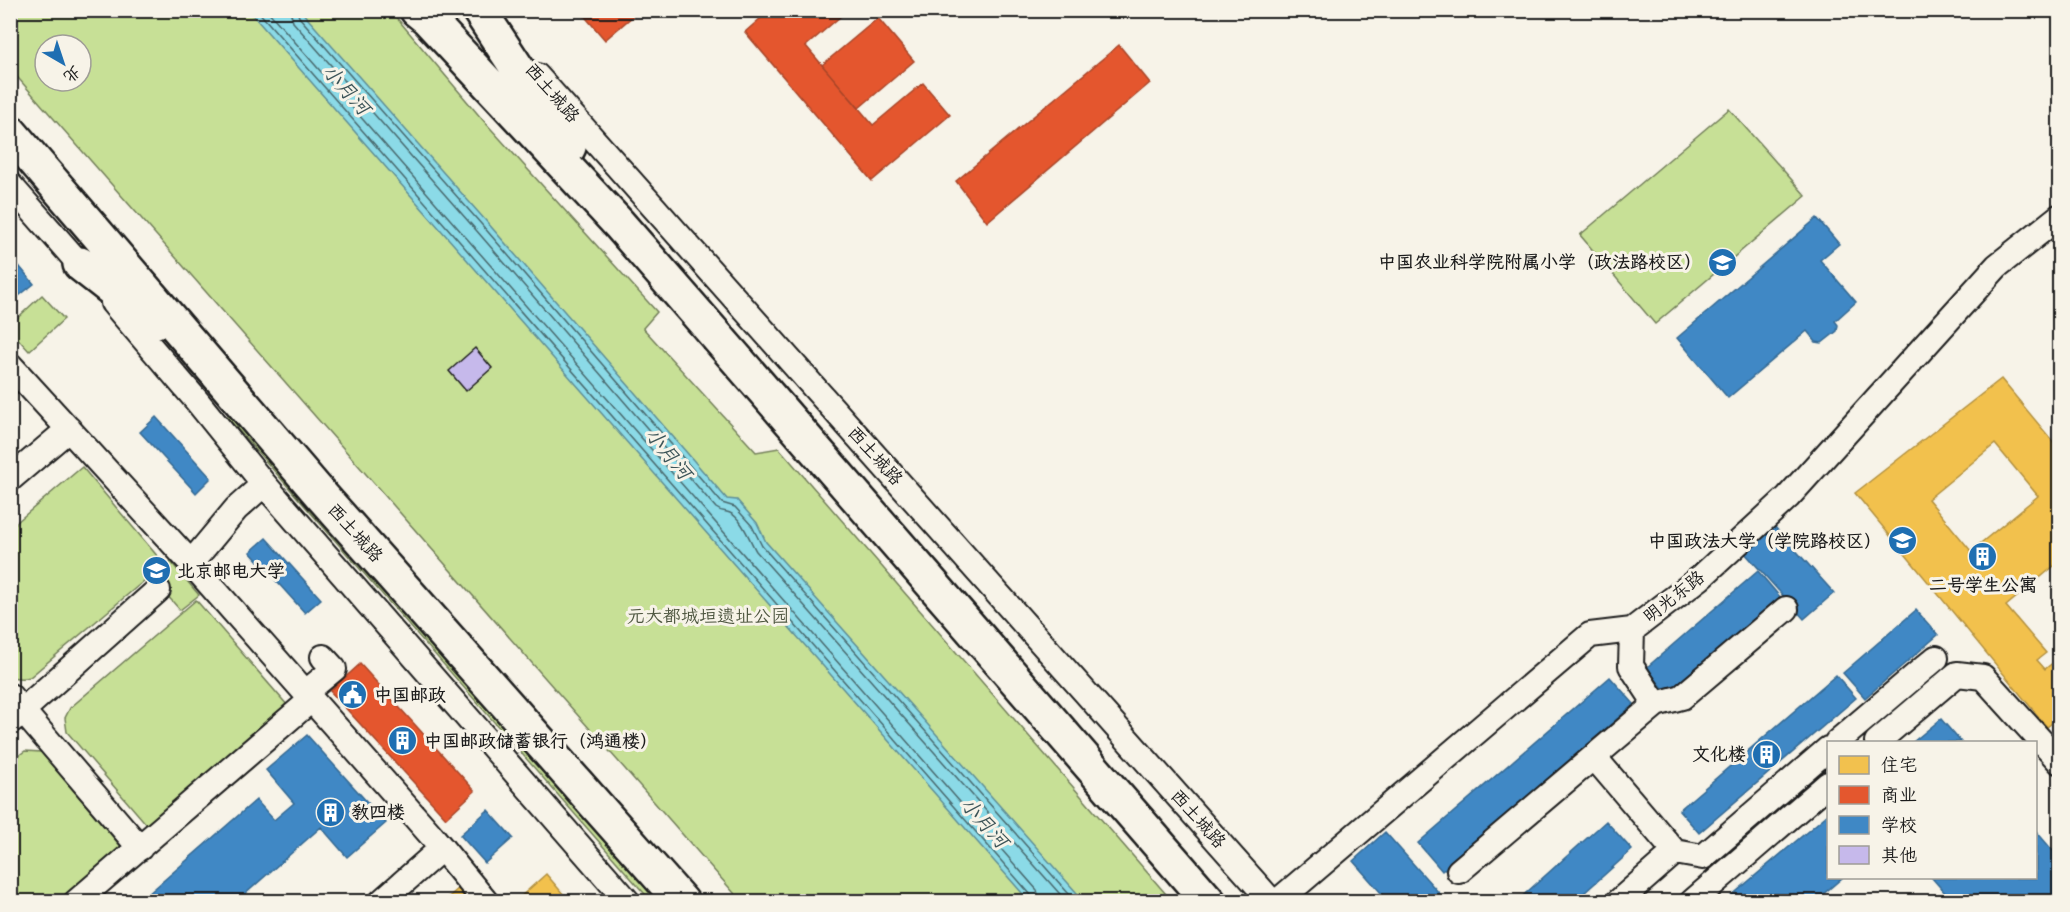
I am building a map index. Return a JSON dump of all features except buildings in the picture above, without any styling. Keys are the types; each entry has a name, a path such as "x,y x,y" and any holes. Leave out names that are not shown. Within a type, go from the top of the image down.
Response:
{"highway":[{"path":"417,10 428,18 619,224 1209,902"},
{"path":"479,10 619,224"},
{"name":"西土城路","path":"10,132 321,495 682,902"},
{"path":"80,264 154,322 321,495"}],"street":[{"name":"西土城路","path":"479,10 1272,902"},
{"name":"西土城路","path":"10,185 197,400 264,484 628,902"},
{"name":"明光东路","path":"1277,902 1590,635 1632,630 1700,578 1788,497 1997,266 2060,216"},
{"path":"10,365 191,563 442,848 486,902"},
{"path":"10,479 69,429"},
{"path":"191,563 236,509 264,484"},
{"path":"140,848 15,709 158,590"},
{"path":"1459,871 1656,704 1682,697 1785,609"},
{"path":"1632,630 1631,666 1656,704"},
{"path":"76,902 140,848 308,697 334,669 323,657"},
{"path":"1838,741 1936,658"},
{"path":"1878,741 1958,674 1983,677 2055,748"},
{"path":"1594,756 1675,852 1703,857 1827,750"},
{"path":"1692,902 1827,785"},
{"path":"381,902 442,848"},
{"path":"1630,898 1675,852"}],"green space":[{"name":"元大都城垣遗址公园","path":"390,10 482,119 657,312 643,328 756,452 779,448 1172,901 741,901 11,70 10,11"},
{"path":"1729,109 1806,196 1655,324 1580,235"},
{"path":"42,295 64,319 29,351 11,331 11,324"},
{"path":"226,416 235,417 662,901 651,901"},
{"path":"82,467 164,564 30,677 10,676 11,527"},
{"path":"171,562 199,595 180,610 152,578"},
{"path":"196,600 288,706 148,826 67,732 65,718 70,708"},
{"path":"25,751 41,752 123,849 59,901 11,902 11,761"}],"water":[{"name":"小月河","path":"249,11 301,11 727,499 737,500 757,523 766,542 1084,901 1029,901"}],"place":[{"name":"中国农业科学院附属小学（政法路校区）","path":"1723,262"},
{"name":"中国政法大学（学院路校区）","path":"1903,541"},
{"name":"二号学生公寓","path":"1983,556"},
{"name":"北京邮电大学","path":"156,571"},
{"name":"中国邮政","path":"353,695"},
{"name":"中国邮政储蓄银行（鸿通楼）","path":"403,741"},
{"name":"文化楼","path":"1767,754"},
{"name":"教四楼","path":"330,812"}]}
